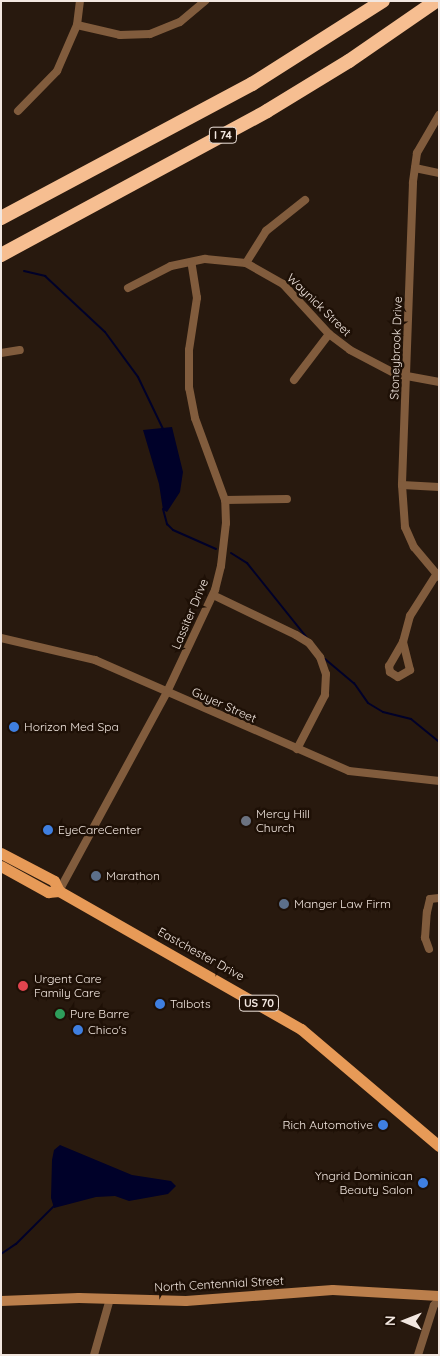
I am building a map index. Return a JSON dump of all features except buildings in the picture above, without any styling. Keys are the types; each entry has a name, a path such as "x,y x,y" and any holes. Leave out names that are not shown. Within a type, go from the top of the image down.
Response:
{"highway":[{"name":"I 74","path":"1,218 252,84 383,1"},
{"name":"I 74","path":"1,254 275,106 349,61 436,1"}],"main road":[{"name":"Eastchester Drive","path":"1,852 54,881 59,891 301,1029 439,1146"},
{"name":"Eastchester Drive","path":"1,866 48,892 59,891"}],"street":[{"path":"18,110 57,71 77,25 80,1"},
{"path":"77,25 120,35 150,34 180,22 205,1"},
{"name":"Stoneybrook Drive","path":"437,576 414,547 406,527 402,485 415,168 422,139 439,115"},
{"path":"415,168 439,173"},
{"path":"246,263 266,231 305,200"},
{"name":"Waynick Street","path":"128,288 171,266 220,259 246,263 283,284 329,334 373,363 406,376 439,382"},
{"name":"Lassiter Drive","path":"59,891 167,692 213,595 225,544 225,500 195,418 189,388 189,350 197,298 192,262"},
{"path":"294,380 329,334"},
{"path":"1,353 20,350"},
{"path":"402,485 439,487"},
{"path":"225,500 287,500"},
{"path":"403,642 410,616 437,576"},
{"path":"213,595 296,635 309,643 320,657 326,674 325,695 297,749"},
{"name":"Guyer Street","path":"1,638 95,660 349,771 439,781"},
{"path":"429,948 425,938 427,912 430,899 439,898"},
{"name":"North Centennial Street","path":"1,1301 110,1299 186,1301 333,1290 439,1298"},
{"path":"418,1355 434,1305 439,1298"},
{"path":"94,1355 110,1299"}],"water":[{"path":"172,427 183,472 180,492 167,512 163,510 159,484 143,430"},
{"path":"60,1145 132,1175 171,1181 176,1186 168,1194 129,1201 115,1196 96,1197 54,1208 51,1198 52,1160 54,1150"}],"waterway":[{"path":"24,271 45,276 105,332 138,377 163,429"},
{"path":"163,509 167,524 173,530 216,549"},
{"path":"231,553 247,563 307,638"},
{"path":"325,659 354,683 368,703 383,712 411,719 439,742"},
{"path":"1,1254 16,1244 55,1205"}],"place":[{"name":"Horizon Med Spa","path":"14,727"},
{"name":"Mercy Hill Church","path":"246,821"},
{"name":"EyeCareCenter","path":"48,830"},
{"name":"Marathon","path":"96,876"},
{"name":"Manger Law Firm","path":"284,904"},
{"name":"Urgent Care Family Care","path":"23,986"},
{"name":"Talbots","path":"160,1004"},
{"name":"Pure Barre","path":"60,1014"},
{"name":"Chico's","path":"78,1030"},
{"name":"Rich Automotive","path":"383,1125"},
{"name":"Yngrid Dominican Beauty Salon","path":"423,1183"}]}
